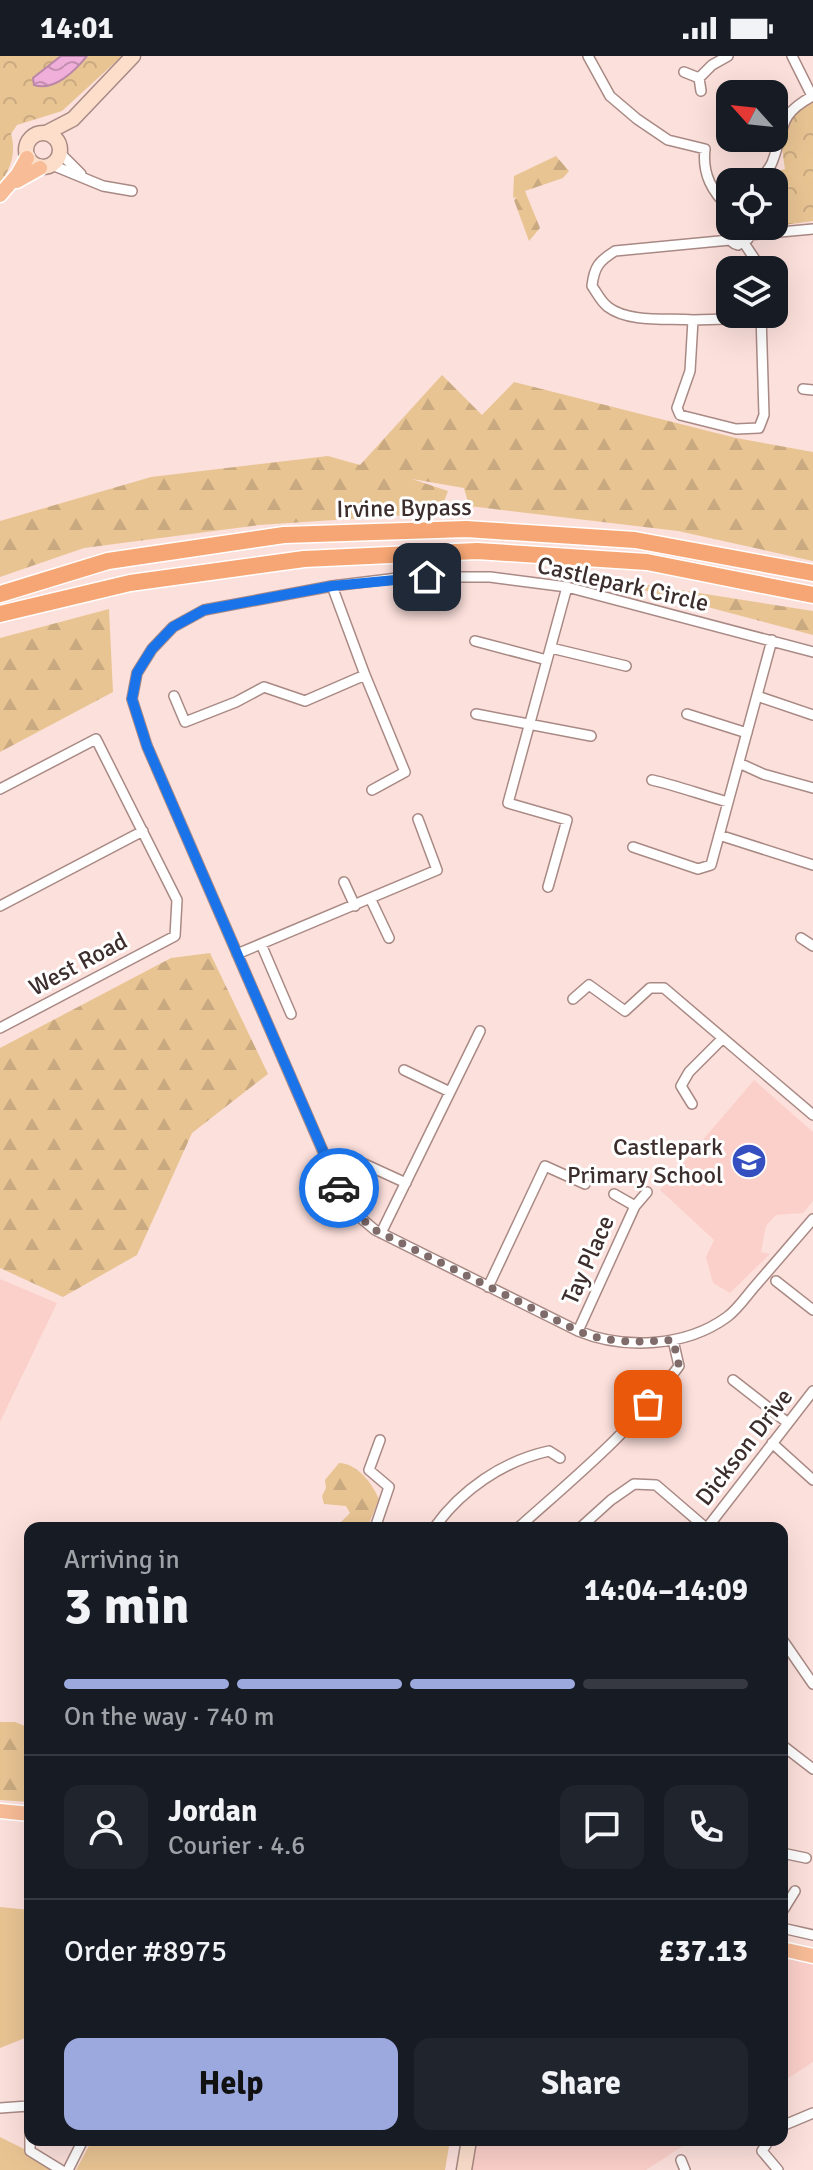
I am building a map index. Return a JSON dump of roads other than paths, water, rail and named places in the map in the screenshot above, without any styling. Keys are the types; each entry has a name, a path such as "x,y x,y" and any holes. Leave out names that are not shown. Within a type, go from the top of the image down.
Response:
{"highway":[{"name":"Irvine Bypass","path":"0,594 108,561 284,535 466,529 635,540 813,573"},
{"name":"Irvine Bypass","path":"0,614 130,583 304,559 477,551 647,562 813,595"}],"main road":[{"path":"3,192 53,158 73,119 133,56"},
{"path":"3,192 27,158 29,141 36,134 46,133 73,119"},
{"path":"46,133 54,137 53,158"},
{"path":"27,158 53,158"},
{"path":"0,1811 24,1813"},
{"path":"788,1950 813,1956"},
{"path":"464,2170 468,2146"}],"street":[{"path":"588,56 610,96 637,119 668,140 705,149 705,171 716,192"},
{"path":"699,78 712,65 728,56"},
{"path":"769,168 773,163 781,124 812,96 792,56"},
{"path":"684,72 699,78"},
{"path":"699,78 701,91"},
{"path":"53,158 86,179"},
{"path":"53,158 86,179 103,186 132,191"},
{"path":"788,231 813,229"},
{"path":"716,319 638,316 615,311 605,305 592,286 594,270 600,260 615,251 730,240 735,244 739,240"},
{"path":"693,320 690,371 677,408 680,415 736,429 759,428 764,415 761,328"},
{"name":"Castlepark Circle","path":"813,652 567,587 490,577 406,577 332,586 204,610 173,627 152,649 137,673 132,699 147,746 237,954 338,1186 356,1214 381,1233 578,1331 598,1339 630,1343 673,1340 710,1328 730,1315 813,1219"},
{"path":"332,586 405,772 372,790"},
{"path":"548,887 567,820 508,803 567,587"},
{"path":"633,847 698,869 711,865 772,640"},
{"path":"475,641 547,660"},
{"path":"551,648 626,666"},
{"path":"174,696 185,722 264,687 305,701 365,675"},
{"path":"757,696 813,715"},
{"path":"476,714 591,736"},
{"path":"687,714 747,733"},
{"path":"0,789 96,739 143,831 0,906"},
{"path":"739,763 763,774 813,788"},
{"path":"652,780 728,802"},
{"path":"237,954 437,870 418,819"},
{"name":"West Road","path":"0,1028 175,936 177,900 143,831"},
{"path":"719,835 813,865"},
{"path":"344,882 355,906"},
{"path":"371,900 389,938"},
{"path":"801,938 813,946"},
{"path":"261,944 291,1014"},
{"path":"573,999 589,985 625,1011 650,988 664,988 813,1115"},
{"path":"381,1233 480,1031"},
{"path":"692,1104 681,1086 689,1072 723,1038"},
{"path":"404,1070 450,1092"},
{"path":"347,1156 406,1183"},
{"path":"488,1287 545,1166 585,1184"},
{"name":"Tay Place","path":"578,1331 635,1206 647,1192"},
{"name":"Tay Place","path":"614,1194 635,1206"},
{"path":"776,1281 813,1310"},
{"path":"525,1522 612,1445 666,1384 679,1366 673,1340"},
{"path":"733,1380 788,1423"},
{"name":"Dickson Drive","path":"711,1522 813,1391"},
{"path":"377,1522 389,1487 369,1470 380,1440"},
{"path":"772,1443 813,1480"},
{"path":"438,1522 451,1505 485,1478 527,1456 549,1451 560,1458"},
{"path":"587,1522 634,1484 656,1485 699,1522"},
{"path":"788,1648 813,1684"},
{"path":"788,1750 813,1769"},
{"path":"788,1854 806,1858"},
{"path":"788,1902 795,1891"},
{"path":"788,1929 813,1935"},
{"path":"0,2108 24,2104"},
{"path":"788,2123 813,2113"},
{"path":"30,2146 30,2151 61,2170"},
{"path":"68,2170 80,2146"},
{"path":"765,2146 762,2151 778,2170"}],"water":[{"path":"61,56 87,56 57,83 34,85 33,78"}],"place":[{"name":"Castlepark Primary School","path":"749,1161"}]}
